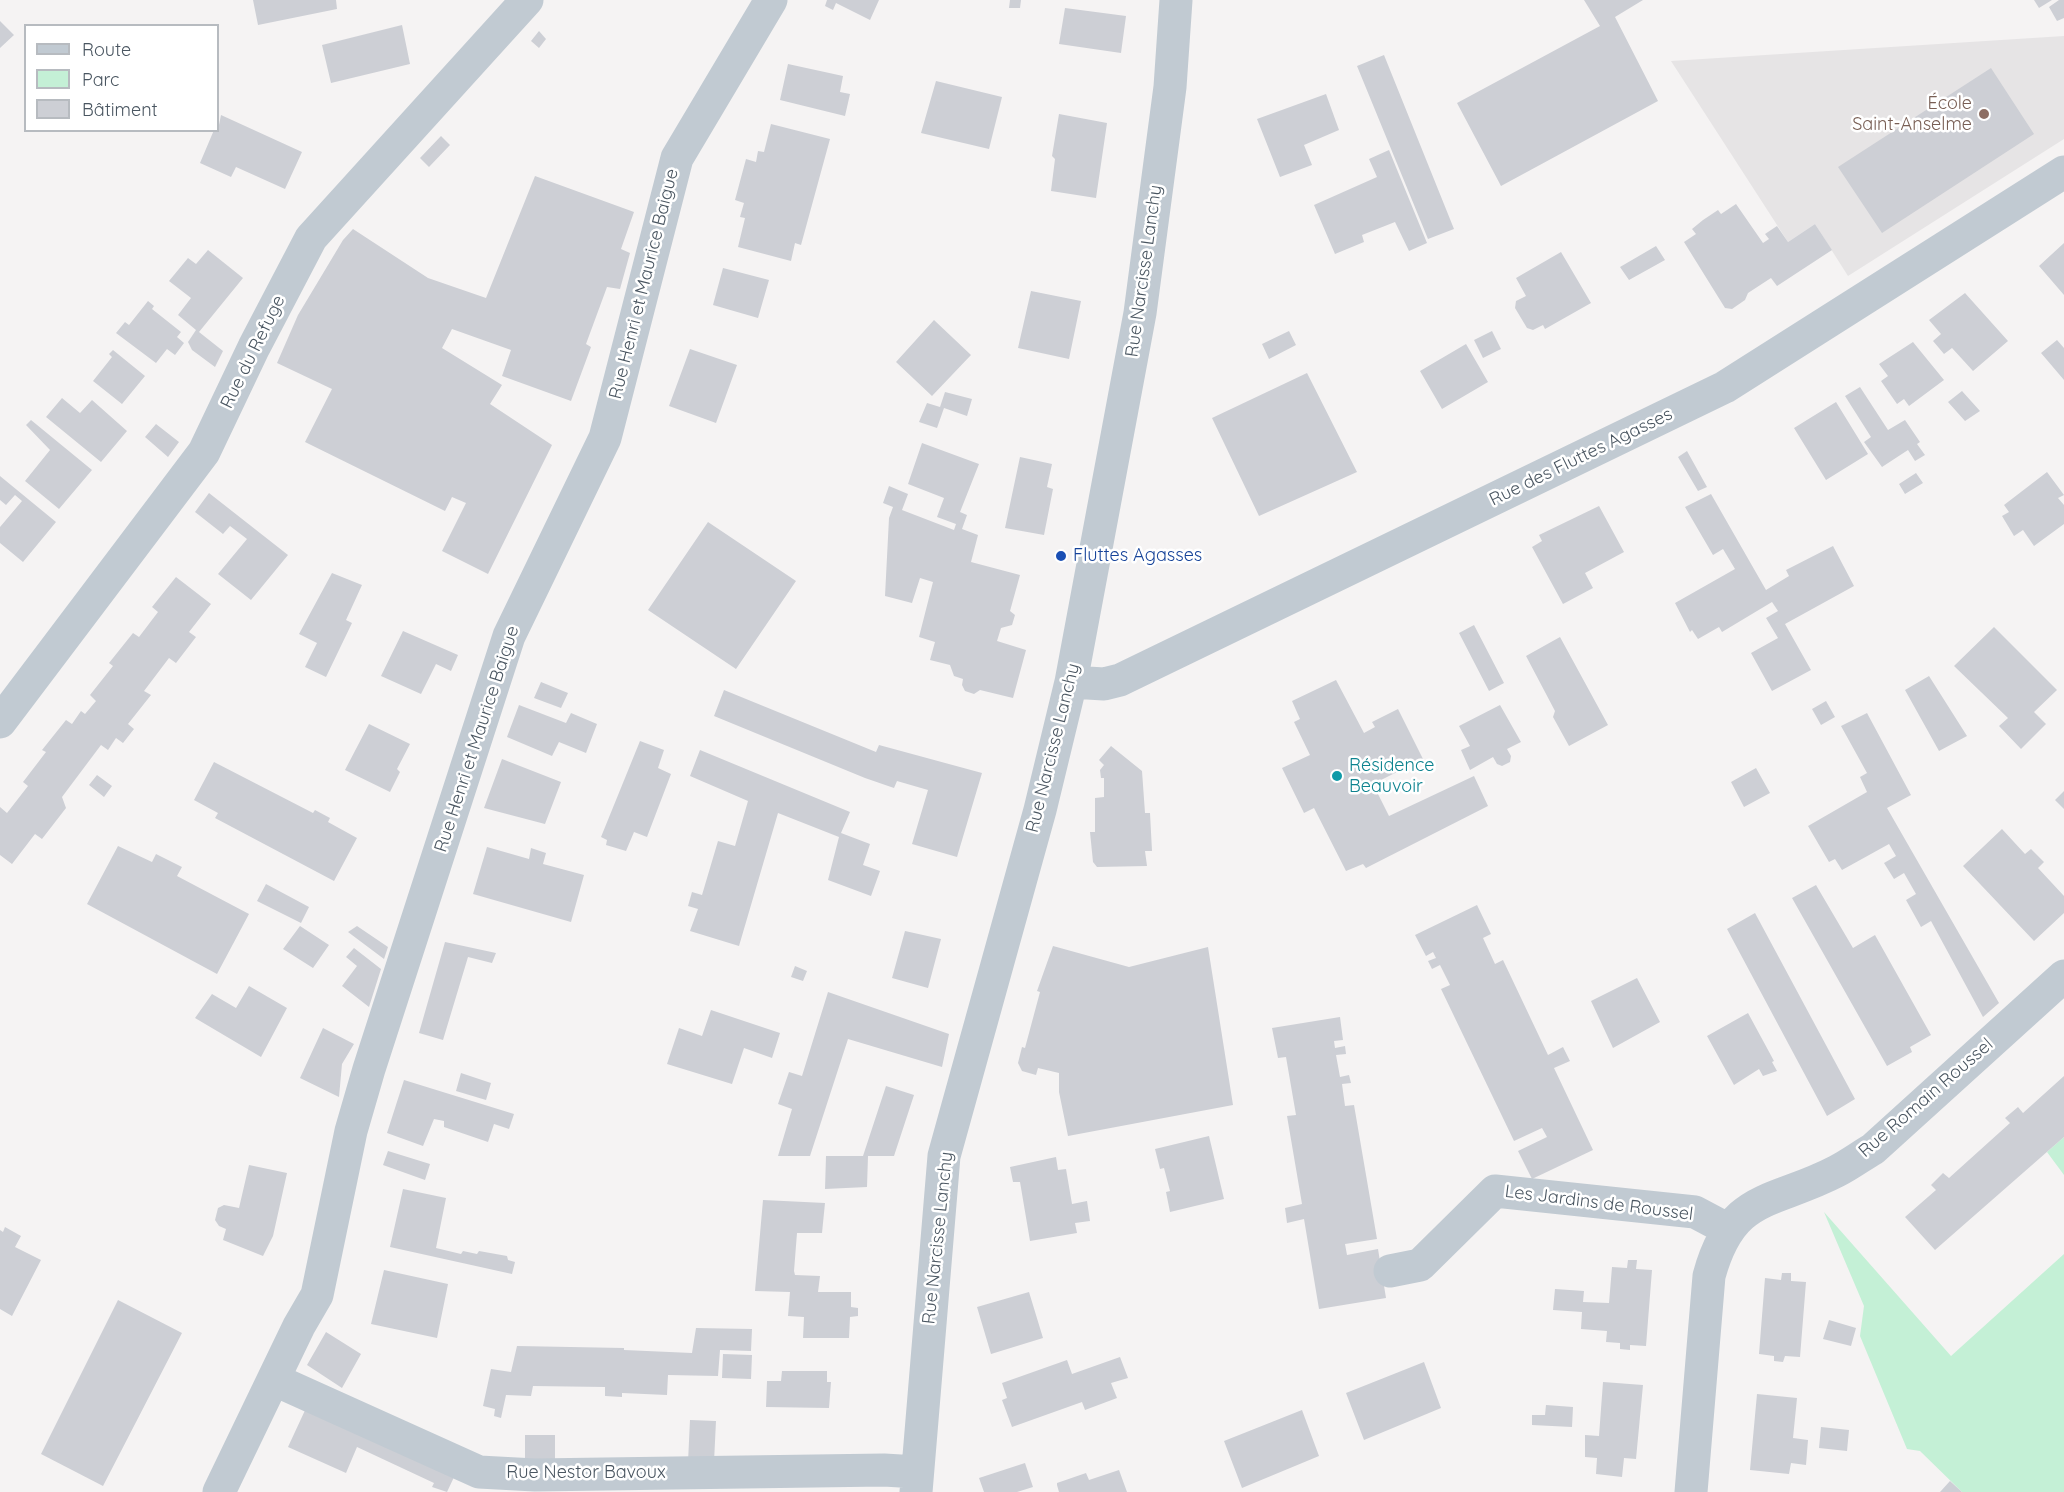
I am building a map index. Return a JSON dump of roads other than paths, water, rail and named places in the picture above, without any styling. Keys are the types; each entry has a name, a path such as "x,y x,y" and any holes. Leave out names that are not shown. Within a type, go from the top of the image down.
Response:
{"street":[{"name":"Rue du Refuge","path":"0,722 204,452 311,238 527,0"},
{"name":"Rue Henri et Maurice Baigue","path":"219,1492 275,1380 299,1326 317,1295 351,1131 509,636 605,438 677,158 771,0"},
{"name":"Rue Narcisse Lanchy","path":"916,1482 944,1156 1037,821 1071,682 1140,313 1170,87 1176,0"},
{"name":"Rue des Fluttes Agasses","path":"1071,682 1104,684 1120,680 1725,387 2064,172"},
{"name":"Rue Romain Roussel","path":"1690,1492 1709,1276 1716,1248 1727,1229 1744,1211 1762,1201 1837,1171 1873,1149 2064,976"},
{"name":"Les Jardins de Roussel","path":"1390,1271 1420,1264 1495,1191 1695,1212 1727,1229"},
{"name":"Rue Nestor Bavoux","path":"275,1380 479,1472 535,1475 884,1470 916,1482"}],"place":[{"name":"École Saint-Anselme","path":"1984,114"},
{"name":"Fluttes Agasses","path":"1061,556"},
{"name":"Résidence Beauvoir","path":"1337,776"}]}
